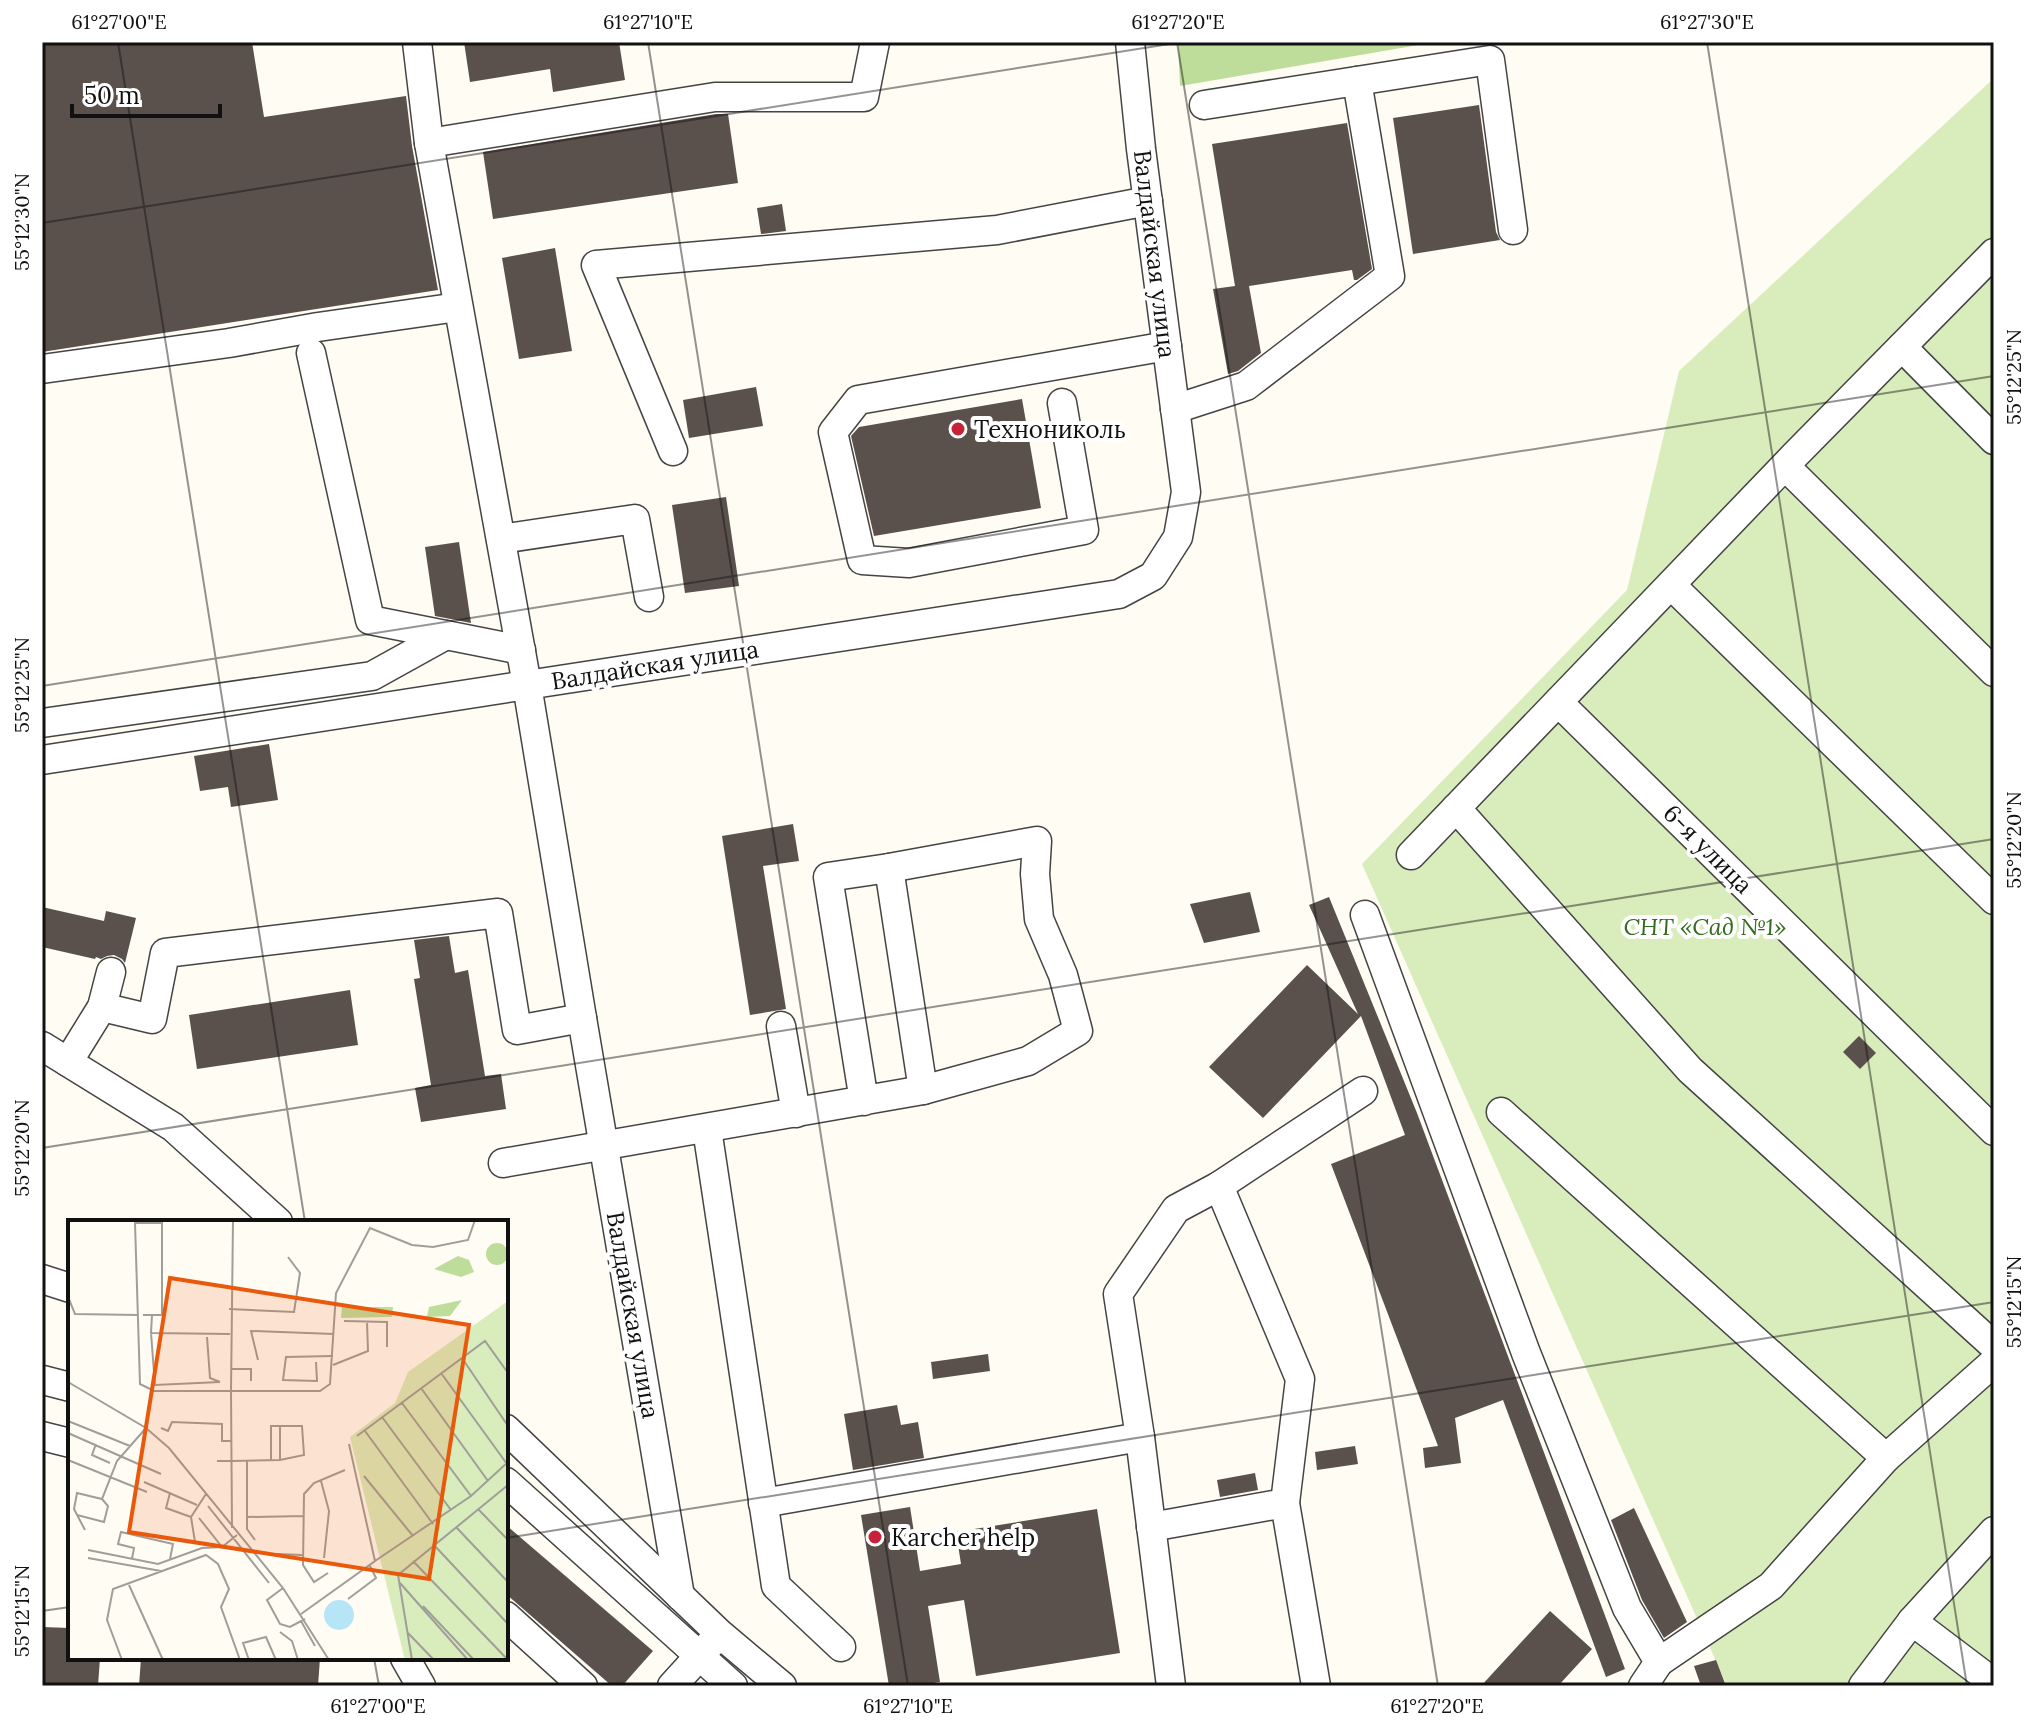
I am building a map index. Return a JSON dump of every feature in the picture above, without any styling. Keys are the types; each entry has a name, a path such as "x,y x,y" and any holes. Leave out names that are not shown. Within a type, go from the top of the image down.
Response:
{"street":[{"path":"42,760 527,685 429,143 417,42"},
{"path":"429,143 715,97 864,97 875,42"},
{"name":"Валдайская улица","path":"680,1596 527,685 1119,594 1153,576 1178,537 1186,492 1130,42"},
{"path":"1204,105 1490,60 1513,230"},
{"path":"1175,409 1246,386 1390,276 1357,81"},
{"path":"673,451 596,265 997,230 1148,201"},
{"path":"1411,855 1994,253"},
{"path":"42,369 458,307"},
{"path":"1062,403 1084,530 909,563 862,560 833,432 858,400 1167,346"},
{"path":"1902,347 1994,440"},
{"path":"311,353 370,620 521,650"},
{"path":"1785,466 1994,672"},
{"path":"501,539 635,519 649,597"},
{"path":"1671,585 1994,900"},
{"path":"42,723 372,676 446,635"},
{"name":"6-я улица","path":"1558,702 1994,1131"},
{"path":"1456,808 1690,1070 1994,1346"},
{"path":"503,1163 604,1147 864,1101 923,1090 1028,1061 1078,1031 1063,975 1039,919 1035,874 1037,841 828,877 864,1101"},
{"path":"889,868 923,1090"},
{"path":"102,1007 152,1019 165,953 498,913 517,1030 582,1018"},
{"path":"1365,915 1526,1353 1627,1608 1659,1662"},
{"path":"68,1062 102,1007 111,972"},
{"path":"781,1026 796,1113"},
{"path":"42,1046 173,1127 276,1220"},
{"path":"1171,1686 1140,1437 1118,1294 1176,1209 1219,1186 1363,1091"},
{"path":"1501,1112 1886,1458"},
{"path":"707,1129 776,1586 841,1647"},
{"path":"1219,1186 1300,1379 1285,1503 1316,1686"},
{"path":"42,1279 68,1287"},
{"path":"1643,1686 1659,1662 1771,1586 1886,1458 1994,1362"},
{"path":"43,1380 68,1386"},
{"path":"508,1431 720,1634 782,1686"},
{"path":"42,1436 68,1442"},
{"path":"763,1503 1140,1437"},
{"path":"508,1484 733,1686"},
{"path":"1151,1527 1285,1503"},
{"path":"1863,1686 1912,1621 1994,1531"},
{"path":"508,1618 583,1686"},
{"path":"1912,1621 1994,1683"},
{"path":"672,1686 720,1634"},
{"path":"406,1660 421,1686"}],"green space":[{"path":"1178,42 1436,42 1180,86"},
{"name":"СНТ «Сад №1»","path":"1994,78 1994,1686 1727,1686 1362,864 1627,590 1679,371"}],"building":[{"path":"42,42 252,42 264,117 406,96 438,290 42,352"},
{"path":"464,42 619,42 625,80 553,92 550,69 470,82"},
{"path":"1479,105 1496,232 1500,240 1413,254 1393,118"},
{"path":"728,114 738,183 493,219 483,152"},
{"path":"1347,123 1372,269 1357,280 1354,280 1352,270 1249,286 1261,353 1238,371 1228,374 1213,289 1235,286 1212,144"},
{"path":"782,204 786,231 761,234 757,208"},
{"path":"555,248 572,351 519,359 502,258"},
{"path":"756,387 763,426 689,438 683,400"},
{"path":"1022,399 1041,508 874,536 851,436 859,427"},
{"path":"726,497 739,586 685,593 672,505"},
{"path":"459,542 471,623 435,616 425,547"},
{"path":"269,744 278,800 231,807 228,787 200,791 194,756"},
{"path":"793,824 799,861 763,866 786,1009 750,1015 722,836"},
{"path":"1250,892 1260,932 1204,943 1190,904"},
{"path":"1329,897 1417,1113 1625,1669 1606,1677 1503,1400 1455,1418 1461,1463 1425,1468 1423,1448 1438,1446 1331,1164 1405,1135 1361,1016 1263,1118 1209,1067 1307,965 1358,1014 1309,905"},
{"path":"42,907 104,921 106,911 136,918 125,963 114,955 95,959 42,947"},
{"path":"449,936 455,973 468,970 485,1076 501,1074 506,1109 421,1122 415,1088 431,1085 414,979 420,978 414,940"},
{"path":"350,990 358,1045 197,1069 189,1015"},
{"path":"1859,1036 1876,1053 1860,1069 1843,1052"},
{"path":"988,1354 990,1371 933,1379 931,1362"},
{"path":"897,1405 901,1425 918,1422 924,1458 853,1470 844,1414"},
{"path":"1355,1446 1358,1464 1317,1470 1315,1452"},
{"path":"1255,1473 1258,1490 1220,1497 1217,1480"},
{"path":"910,1507 920,1571 961,1564 956,1532 1097,1509 1120,1653 976,1676 964,1600 928,1606 940,1682 889,1686 861,1515"},
{"path":"1634,1508 1687,1622 1664,1638 1642,1600 1611,1520"},
{"path":"508,1527 653,1651 622,1686 612,1686 508,1596"},
{"path":"1550,1611 1592,1649 1558,1686 1481,1686"},
{"path":"42,1627 68,1628 68,1660 100,1660 98,1686 42,1686"},
{"path":"141,1660 320,1660 318,1686 139,1686"},
{"path":"1716,1660 1726,1686 1701,1686 1694,1666"}],"place":[{"name":"Технониколь","path":"958,429"},
{"name":"Karcher help","path":"875,1537"}]}
